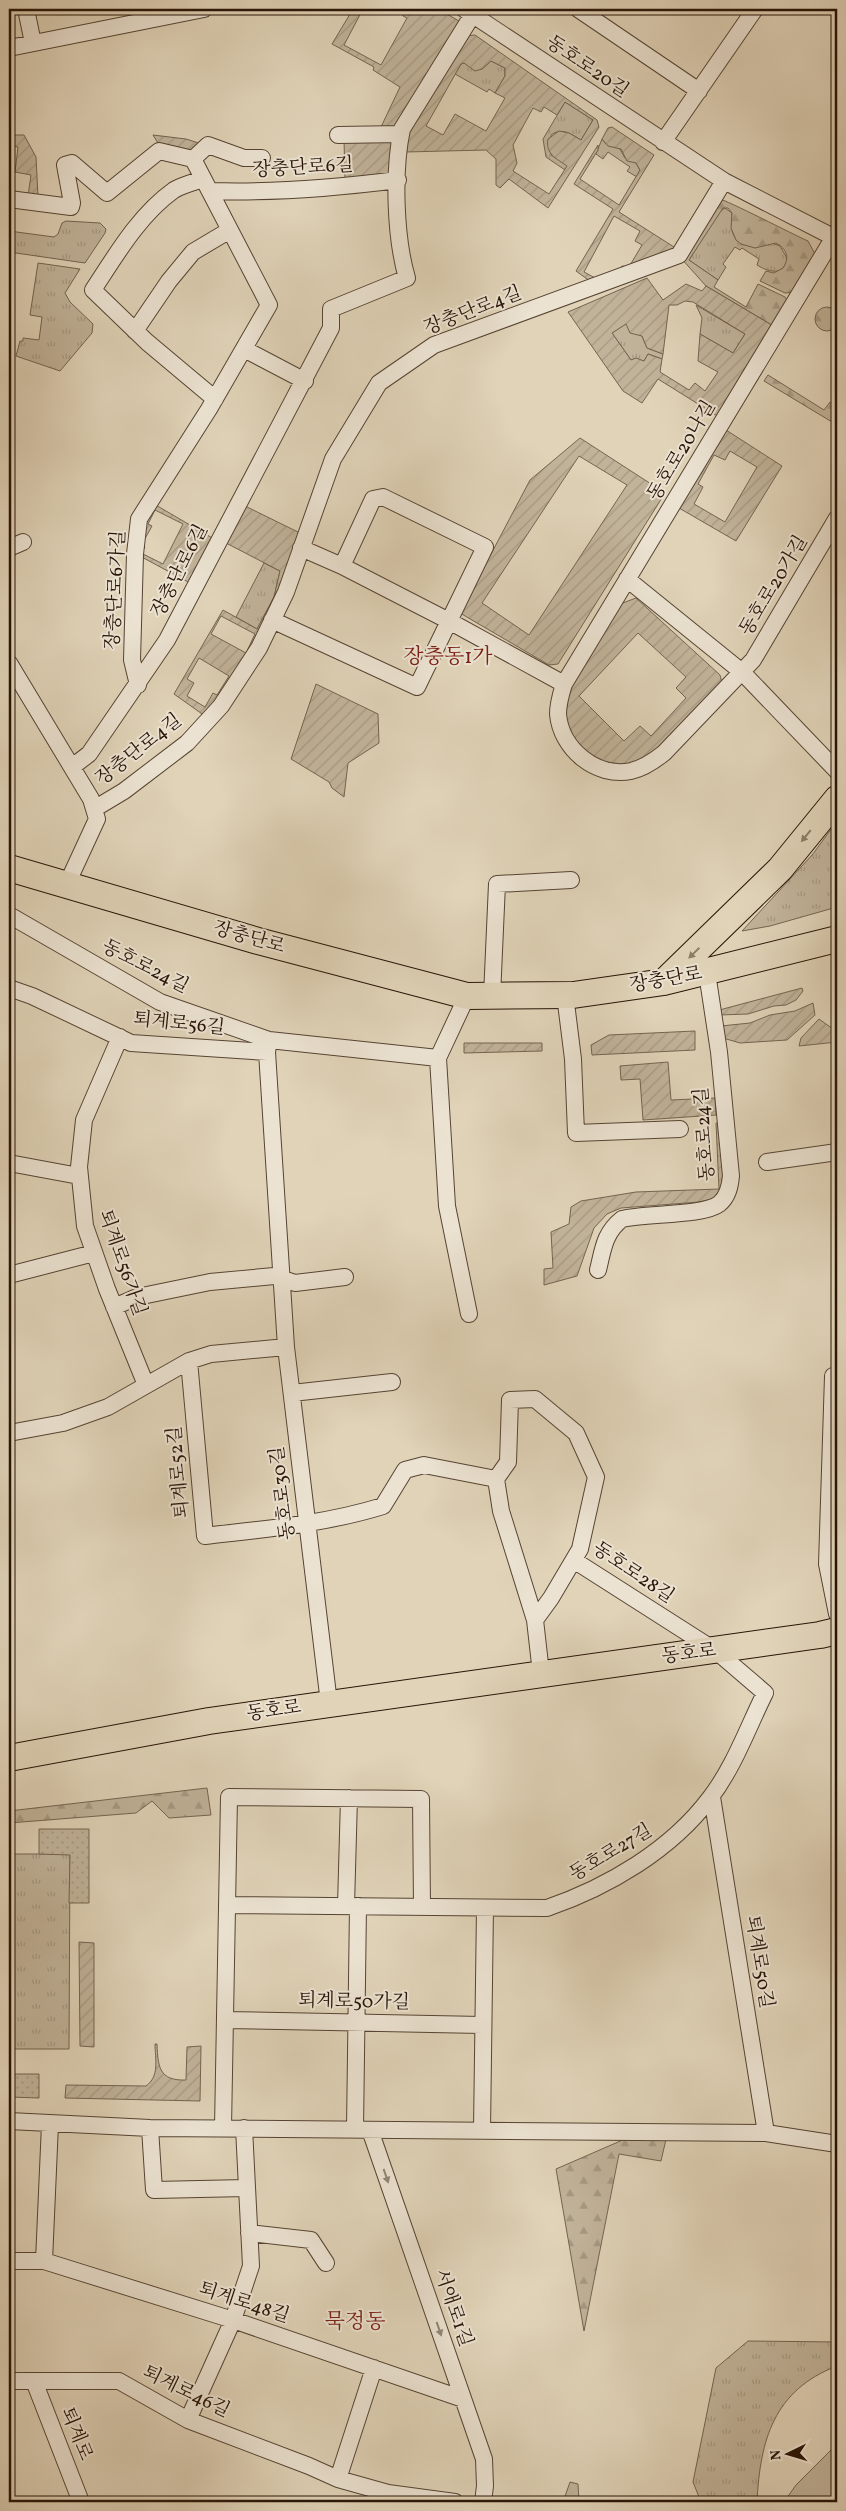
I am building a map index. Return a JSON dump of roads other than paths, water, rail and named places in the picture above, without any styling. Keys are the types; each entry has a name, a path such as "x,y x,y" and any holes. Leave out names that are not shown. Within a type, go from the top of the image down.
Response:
{"main road":[{"path":"664,982 780,869 837,799"},
{"name":"장충단로","path":"9,868 258,941 480,996 565,995 664,982 707,973 837,939"},
{"name":"동호로","path":"9,1758 209,1721 716,1651 820,1636 837,1631"}],"street":[{"path":"26,9 33,43"},
{"path":"9,48 204,9"},
{"path":"578,9 699,91"},
{"path":"663,142 755,9"},
{"name":"장충단로6길","path":"72,767 89,754 167,640 245,489 305,381 331,328 331,309 407,278 398,239 398,147 401,134 468,11"},
{"name":"동호로20길","path":"468,11 724,181 836,236"},
{"name":"장충단로6길","path":"338,135 401,134"},
{"path":"9,199 71,207 72,203 65,165 72,163 107,193 159,151 193,159 208,145 244,158 262,158"},
{"name":"장충단로6가길","path":"138,684 132,660 135,554 140,519 215,399 270,305 193,159"},
{"name":"장충단로6길","path":"206,185 258,192 302,190 398,180"},
{"name":"장충단로4길","path":"94,810 124,791 187,743 221,706 259,648 286,592 333,459 379,383 434,345 679,255 724,181"},
{"path":"206,185 175,189 150,212 126,240 93,290 136,331 215,399"},
{"path":"136,331 169,281 193,252 230,230"},
{"name":"동호로20나길","path":"560,727 558,704 564,684 836,236"},
{"path":"244,349 305,381"},
{"path":"272,620 417,687 485,547 383,497 373,500 342,566"},
{"name":"동호로20가길","path":"560,727 568,743 579,756 594,766 612,771 630,771 648,765 664,753 753,660 837,518"},
{"path":"301,548 342,566 449,621 564,684"},
{"path":"627,580 742,672 837,771"},
{"path":"9,664 91,799 97,819 68,884"},
{"path":"469,1314 446,1206 438,1058 480,996 497,884 571,880"},
{"name":"동호로24길","path":"9,915 160,1002 268,1046 438,1058"},
{"name":"동호로24길","path":"598,1270 605,1240 612,1227 622,1219 709,1208 724,1200 729,1189 731,1176 719,1052 707,973"},
{"name":"퇴계로56길","path":"9,988 32,996 131,1043 268,1046"},
{"name":"동호로24길","path":"565,995 573,1059 576,1133 680,1129"},
{"name":"퇴계로56가길","path":"120,1037 84,1120 79,1176 85,1226 114,1307 146,1385"},
{"name":"동호로30길","path":"268,1046 286,1347 329,1703"},
{"path":"767,1162 837,1152"},
{"path":"9,1163 79,1176"},
{"path":"9,1275 94,1252"},
{"path":"114,1307 137,1298 175,1288 258,1277 274,1276 295,1283 344,1277"},
{"path":"9,1433 72,1420 108,1407 189,1362 211,1354 286,1347"},
{"name":"퇴계로52길","path":"189,1362 205,1536 307,1524"},
{"path":"837,1376 833,1376 827,1564 837,1614"},
{"path":"292,1393 392,1382"},
{"name":"동호로28길","path":"496,1479 508,1462 510,1400 535,1400 576,1433 596,1477 580,1549 575,1561 716,1651"},
{"path":"307,1524 350,1516 383,1506 405,1470 424,1465 496,1479 501,1512 535,1620 541,1674"},
{"path":"535,1620 575,1561"},
{"name":"동호로27길","path":"227,1905 547,1908 572,1900 661,1849 712,1797 731,1764 764,1693 716,1651"},
{"path":"223,2128 229,1797 421,1799 422,1907"},
{"name":"퇴계로50길","path":"712,1797 766,2133"},
{"path":"349,1798 362,2129"},
{"path":"482,2130 485,1908"},
{"name":"퇴계로50가길","path":"225,2020 482,2025"},
{"path":"9,2121 150,2128 766,2133 837,2144"},
{"path":"44,2261 50,2124"},
{"path":"150,2128 154,2190 246,2188"},
{"path":"188,2420 233,2320 250,2266 244,2128"},
{"name":"서애로1길","path":"362,2129 484,2458 485,2486 483,2502"},
{"path":"249,2233 311,2240 326,2263"},
{"name":"퇴계로48길","path":"9,2261 44,2261 233,2320 463,2399"},
{"path":"338,2480 374,2368"},
{"name":"퇴계로46길","path":"9,2381 119,2381 188,2420 309,2466 338,2480 388,2493 456,2502"},
{"name":"퇴계로","path":"34,2381 82,2502"}],"district":[{"name":"장충동1가","path":"448,657"},
{"name":"묵정동","path":"355,2322"}]}
